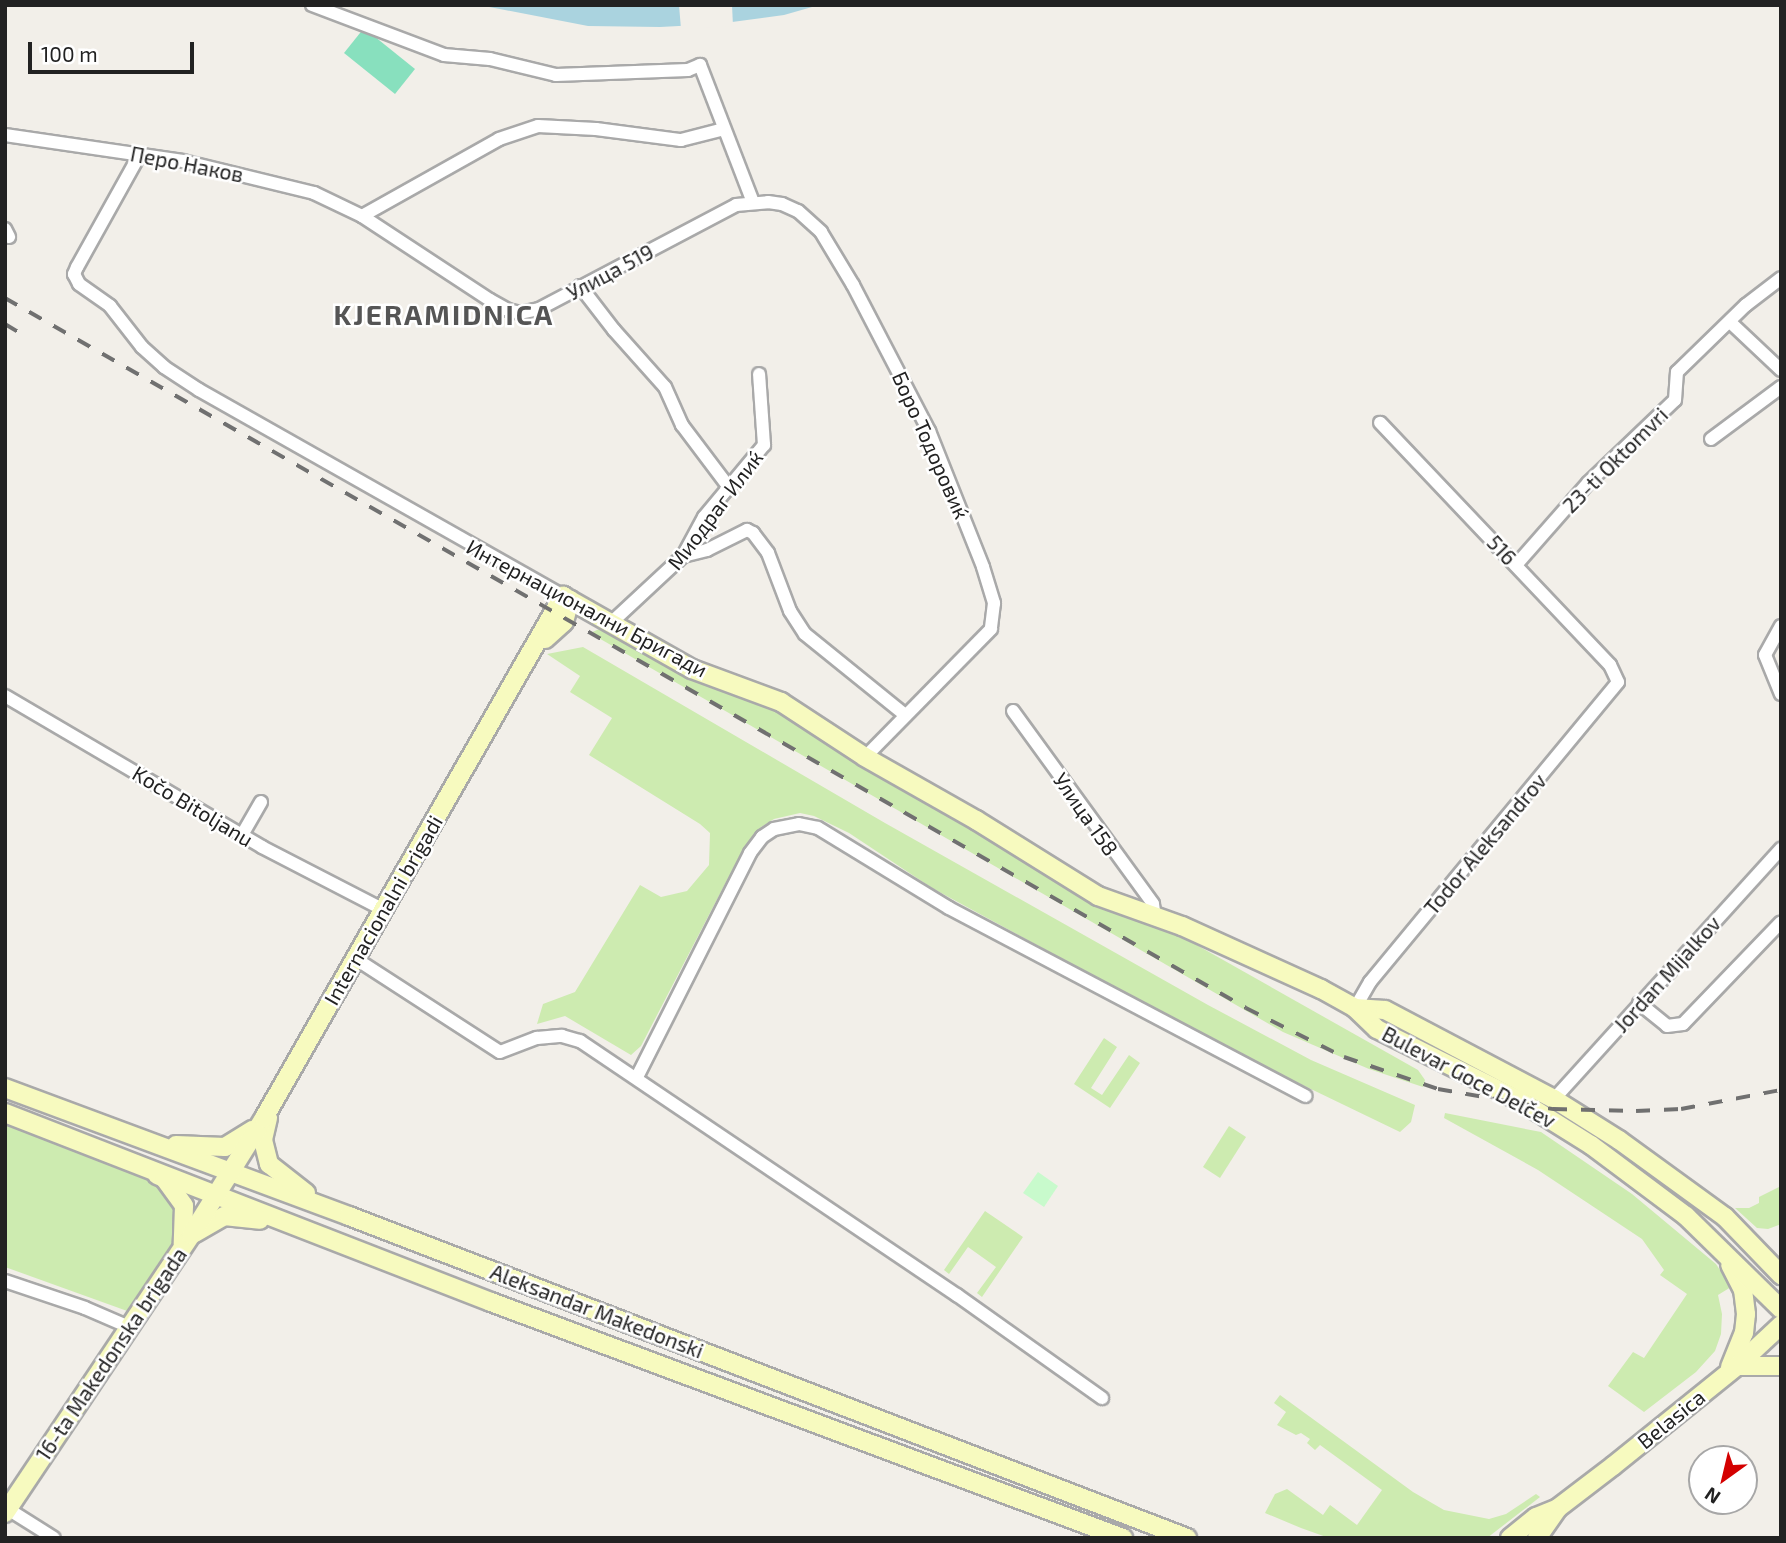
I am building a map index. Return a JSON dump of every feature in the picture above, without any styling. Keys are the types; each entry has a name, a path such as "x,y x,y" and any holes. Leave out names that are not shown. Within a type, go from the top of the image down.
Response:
{"street":[{"path":"312,5 444,55 490,60 556,75 688,70 700,65 753,202"},
{"path":"362,216 499,139 538,126 596,129 681,140 724,129"},
{"name":"Перо Наков","path":"5,135 183,160 314,193 362,216"},
{"name":"Интернационални Бригади","path":"140,154 74,274 79,284 110,306 142,347 164,367 199,390 692,669 781,702 865,757 976,820 1098,896 1155,918"},
{"name":"Улица 519","path":"362,216 508,310 533,311 736,205 753,202"},
{"name":"Боро Тодоровиќ","path":"753,202 782,204 798,211 821,232 877,327 929,431 983,567 994,603 990,629 865,757"},
{"name":"23-ti Oktomvri","path":"1516,565 1588,483 1675,400 1677,372 1746,305 1781,278"},
{"path":"580,286 614,330 665,387 682,425 728,486"},
{"path":"1730,322 1781,370"},
{"name":"Миодраг Илиќ","path":"612,622 683,556 704,517 764,446 759,374"},
{"path":"1711,439 1781,387"},
{"name":"516","path":"1380,423 1610,665 1618,682"},
{"path":"683,556 707,550 747,530 753,533 768,553 790,611 805,634 905,715"},
{"name":"Интернационални Бригади","path":"564,622 566,598"},
{"name":"Internacionalni brigadi","path":"230,1172 534,648 566,598"},
{"path":"564,622 580,616 612,622"},
{"name":"Internacionalni brigadi","path":"534,648 564,622"},
{"path":"1781,626 1765,655 1781,694"},
{"name":"Todor Aleksandrov","path":"1355,1008 1370,982 1618,682"},
{"name":"Kočo Bitoljanu","path":"5,696 242,835 384,910"},
{"name":"Улица 158","path":"1013,711 1153,904 1155,918"},
{"path":"242,835 261,802"},
{"path":"637,1077 750,853 762,836 774,829 799,824 818,828 937,901 1305,1096"},
{"name":"Jordan Mijalkov","path":"1554,1099 1781,849"},
{"path":"1155,918 1266,963 1355,1008"},
{"path":"1639,1003 1667,1026 1683,1024 1781,922"},
{"path":"356,959 500,1052 537,1038 562,1037 580,1041 1007,1329 1102,1398"},
{"name":"Bulevar Goce Delčev","path":"1355,1008 1385,1010 1554,1099 1642,1155 1704,1200 1781,1275"},
{"name":"Bulevar Goce Delčev","path":"1355,1008 1377,1029 1519,1100 1591,1145 1652,1189 1717,1245 1781,1310"},
{"name":"Aleksandar Makedonski","path":"5,1088 800,1388 843,1395 1083,1486 1132,1507 1164,1529 1187,1538"},
{"name":"Aleksandar Makedonski","path":"5,1114 294,1226 1123,1538"},
{"path":"151,1143 225,1147 242,1138 266,1114"},
{"path":"266,1114 263,1140 269,1164 302,1191 349,1216"},
{"path":"129,1160 164,1178 184,1206 187,1241 231,1215 294,1226"},
{"name":"16-ta Makedonska brigada","path":"6,1511 187,1241 230,1172"},
{"path":"1717,1245 1738,1277 1746,1314 1740,1347 1732,1370 1781,1366"},
{"path":"1759,1252 1781,1262"},
{"path":"5,1281 129,1327"},
{"name":"Belasica","path":"1510,1538 1536,1517 1558,1508 1732,1370 1781,1325"},
{"name":"Belasica","path":"1537,1538 1558,1508"},
{"path":"6,1511 54,1538"}],"green space":[{"path":"364,28 415,69 395,94 344,53"},
{"path":"611,624 764,701 1418,1070 1425,1080 1423,1087 1369,1069 1283,1032 590,633"},
{"path":"583,647 885,823 1208,1005 1311,1060 1415,1105 1411,1122 1400,1132 1226,1048 932,888 849,833 814,816 800,813 774,819 761,827 739,857 641,1046 631,1055 565,1016 537,1024 543,1004 575,992 640,885 661,897 687,891 709,865 710,833 700,824 589,755 612,718 570,692 580,676 547,654"},
{"path":"1104,1038 1117,1047 1091,1088 1102,1095 1129,1055 1140,1063 1110,1108 1074,1084"},
{"path":"1445,1113 1541,1132 1632,1194 1716,1264 1731,1287 1718,1295 1722,1314 1721,1334 1715,1351 1696,1372 1644,1412 1608,1386 1633,1352 1644,1358 1687,1294 1660,1275 1664,1270 1642,1239 1538,1170 1444,1118"},
{"path":"5,1124 157,1181 179,1208 177,1237 130,1312 5,1267"},
{"path":"1229,1126 1246,1137 1220,1178 1203,1167"},
{"path":"1038,1172 1058,1186 1044,1207 1023,1193"},
{"path":"1781,1186 1781,1224 1768,1229 1757,1228 1735,1208 1749,1208 1759,1203 1759,1197"},
{"path":"985,1211 1023,1237 982,1297 977,1293 996,1267 968,1247 949,1274 944,1270"},
{"path":"1280,1395 1413,1492 1444,1510 1489,1519 1506,1514 1536,1494 1540,1497 1487,1538 1329,1538 1301,1528 1265,1513 1275,1494 1287,1489 1323,1515 1330,1505 1357,1525 1382,1490 1320,1445 1315,1450 1307,1443 1310,1439 1301,1433 1296,1435 1277,1425 1286,1412 1274,1403"}],"water":[{"path":"479,5 819,5 784,15 717,24 660,27 588,26"}],"pier":[{"path":"679,5 732,5 733,26 681,29"}],"railway":[{"path":"5,298 1246,1008 1344,1057 1438,1089 1553,1109 1681,1109 1781,1090"},
{"path":"5,324 28,338"}],"district":[{"name":"KJERAMIDNICA","path":"444,314"}]}
